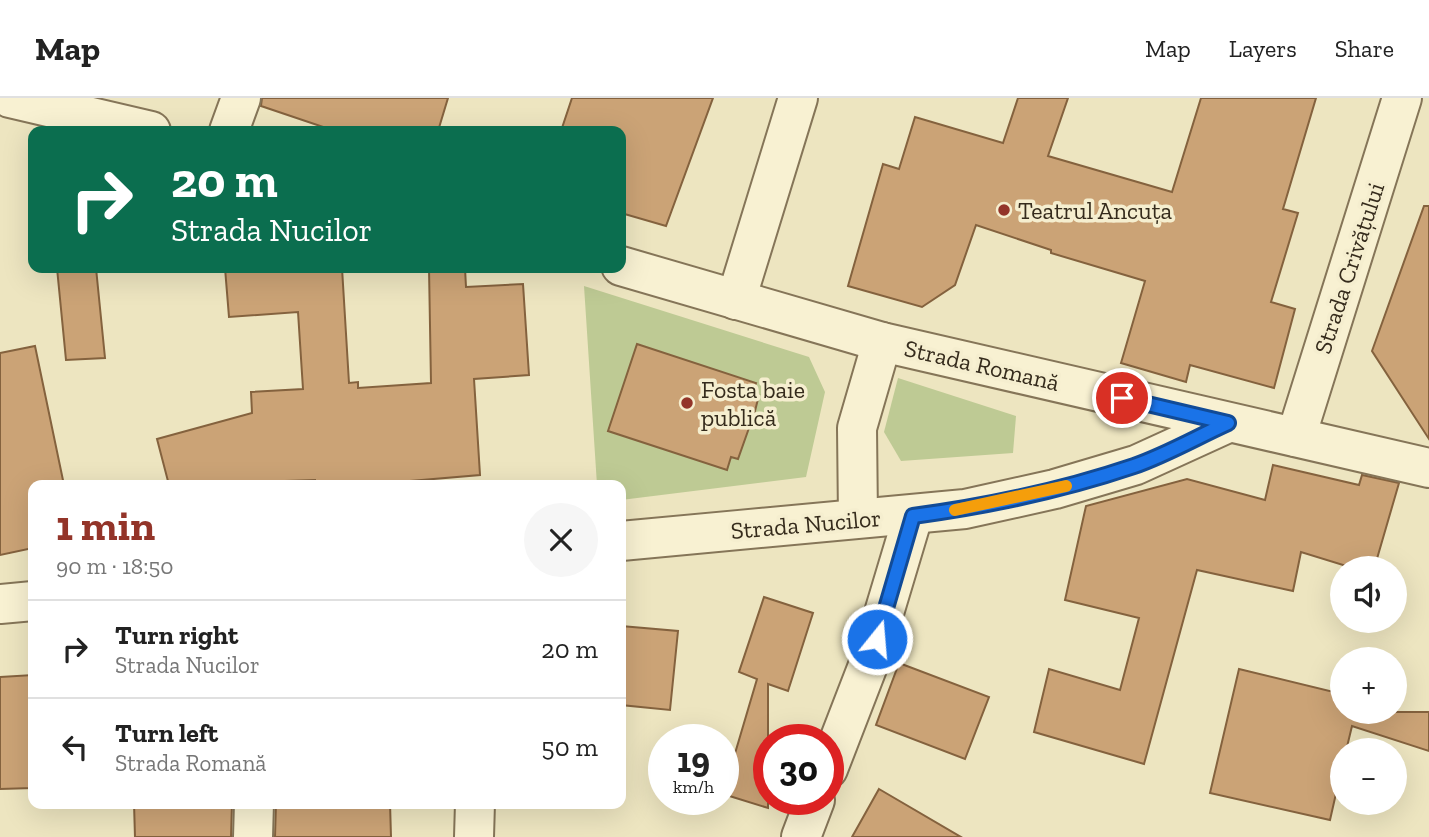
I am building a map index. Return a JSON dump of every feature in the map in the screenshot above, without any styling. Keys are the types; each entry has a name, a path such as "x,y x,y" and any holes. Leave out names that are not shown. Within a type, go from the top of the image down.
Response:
{"street":[{"path":"10,98 130,126"},
{"path":"231,126 241,98"},
{"path":"736,300 798,98"},
{"name":"Strada Crivățului","path":"1296,437 1402,98"},
{"name":"Strada Romană","path":"626,267 882,342 1429,468"},
{"path":"858,518 857,428 882,342"},
{"name":"Strada Nucilor","path":"626,541 858,518 913,516 965,509 1055,489 1136,465 1228,423"},
{"path":"844,728 869,663 913,516"},
{"path":"0,604 28,601"},
{"path":"253,837 254,809"},
{"path":"474,837 475,809"},
{"path":"801,837 810,815"}],"green space":[{"path":"584,286 809,357 825,392 806,477 626,499 626,480 597,480"},
{"path":"898,378 1016,416 1013,453 901,461 884,432"}],"building":[{"path":"262,98 448,98 440,126 320,126 261,106"},
{"path":"572,98 713,98 666,226 626,214 626,126 563,126"},
{"path":"1018,98 1068,98 1048,156 1172,192 1201,98 1316,98 1283,209 1298,213 1271,302 1295,309 1274,388 1190,365 1186,382 1121,363 1145,281 1051,253 1051,250 976,225 955,285 922,307 848,286 883,164 899,169 915,117 1003,143"},
{"path":"1424,206 1429,206 1429,439 1372,351"},
{"path":"57,273 96,273 105,358 66,360"},
{"path":"225,273 342,273 349,383 358,382 358,388 431,383 429,273 465,273 466,287 523,284 529,375 474,379 480,475 422,480 168,480 157,439 252,413 251,392 303,389 298,312 229,317"},
{"name":"Fosta baie publică","path":"637,344 756,383 752,393 759,395 755,411 738,459 731,457 727,470 608,431"},
{"path":"35,346 63,480 28,480 28,549 0,555 0,353"},
{"path":"1273,465 1359,485 1362,475 1399,483 1378,556 1330,556 1330,561 1301,552 1293,591 1197,570 1144,764 1034,732 1049,669 1120,690 1139,618 1065,600 1086,506 1187,479 1265,500"},
{"path":"764,597 813,613 788,691 768,684 768,724 753,724 753,803 739,799 739,740 757,679 739,672"},
{"path":"626,626 678,631 670,710 626,706"},
{"path":"899,663 989,697 965,759 876,725"},
{"path":"1239,669 1330,691 1330,724 1407,724 1407,712 1429,712 1429,751 1407,744 1407,738 1389,738 1352,726 1349,738 1330,738 1330,820 1210,793"},
{"path":"28,675 28,788 0,789 0,677"},
{"path":"879,789 961,837 852,837"},
{"path":"134,809 232,809 231,837 135,837"},
{"path":"276,809 390,809 391,837 275,837"}],"slow traffic":[{"path":"955,510 1066,486"}],"place":[{"name":"Teatrul Ancuța","path":"1004,210"},
{"name":"Fosta baie publică","path":"687,403"}],"route":[{"path":"877,639 913,516 965,509 1055,489 1136,465 1228,423 1122,398"}]}
